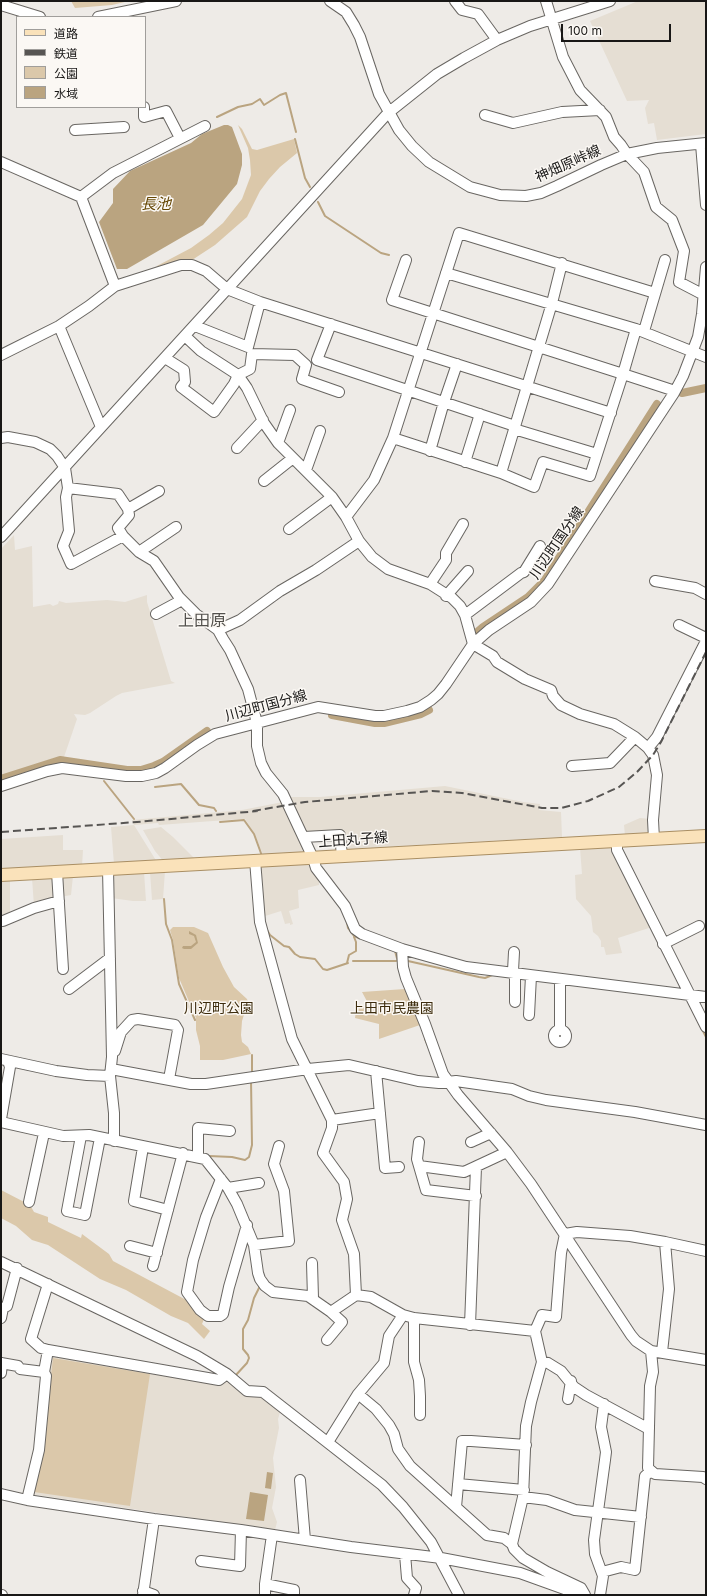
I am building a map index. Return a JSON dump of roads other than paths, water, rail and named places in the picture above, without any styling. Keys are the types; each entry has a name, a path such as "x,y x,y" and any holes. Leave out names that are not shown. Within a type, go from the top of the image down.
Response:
{"main road":[{"name":"上田丸子線","path":"1,875 706,836"}],"street":[{"path":"103,16 176,1"},
{"name":"神畑原峠線","path":"330,1 338,5 346,12 354,24 360,36 379,94 388,113 399,130 412,146 429,162 470,187 500,195 526,196 541,193 627,154 657,148 704,144"},
{"path":"455,1 462,10 478,14 497,40"},
{"path":"546,1 550,19 563,57 580,90 606,117 614,137 644,172 656,207 672,220 684,252 679,282 704,295"},
{"path":"1,537 388,113 437,74 497,40 550,19 610,1"},
{"path":"1,5 37,16"},
{"path":"144,108 144,117 166,111 180,138"},
{"path":"485,115 513,123 562,112 600,110"},
{"path":"81,197 113,173 205,126"},
{"path":"75,130 124,127"},
{"path":"704,144 706,205"},
{"path":"1,162 81,197 115,286"},
{"path":"346,516 374,480 393,438 459,233 562,263 655,293"},
{"path":"406,260 392,300 675,391"},
{"path":"393,438 501,473 534,487 543,462 590,476 623,374 655,293 664,260"},
{"path":"501,473 552,303 562,263"},
{"path":"1,355 59,326 115,286 181,265 192,265 206,271 227,289 260,302 611,413"},
{"name":"川辺町国分線","path":"1,786 46,771 62,768 126,776 142,776 165,768 215,734 318,707 375,716 384,716 420,707 438,694 473,644 489,630 531,602 548,584 675,391 698,338 706,267"},
{"path":"446,273 640,330 706,357"},
{"path":"195,326 248,347 260,302"},
{"path":"331,324 317,360 597,454"},
{"path":"59,326 101,427"},
{"path":"185,336 201,351 238,375 247,388 263,420 278,443 332,497 346,516 359,541 372,557 388,569 430,584 446,596 452,598 460,606 465,615 473,644 525,679 551,690 553,696 561,705 580,714 614,724 635,737 648,748 652,754 657,775 653,820 654,839"},
{"path":"165,358 184,370 185,382 182,387 214,412 234,384 238,375 250,369 252,354 295,356 306,365 302,379 339,392"},
{"path":"430,451 457,364"},
{"path":"278,443 290,410"},
{"path":"465,462 480,414"},
{"path":"237,448 263,420"},
{"path":"306,470 320,431"},
{"path":"1,438 8,437 35,442 50,449 65,468 68,488 66,497 69,531 63,546 71,564 123,536"},
{"path":"264,481 293,458"},
{"path":"68,488 118,494 128,509 130,516 118,528 123,536 139,552 154,561 182,600 196,614 218,630 230,650 248,689 257,723 257,746 261,763 266,773 283,794 304,837 316,868 345,906 355,929 362,934 402,949 466,967 515,973 560,982 690,994 706,997"},
{"path":"128,509 159,491"},
{"path":"289,529 332,497"},
{"path":"430,584 446,560 446,553 463,524"},
{"path":"139,552 176,527"},
{"path":"218,630 240,620 280,591 316,570 359,541"},
{"path":"465,615 524,572 540,546"},
{"path":"446,596 468,571"},
{"path":"655,581 695,588 706,594"},
{"path":"156,614 182,600"},
{"path":"648,748 657,737 706,640 679,625"},
{"path":"572,766 610,763 635,737"},
{"path":"304,837 340,835 342,856"},
{"path":"616,841 617,850 706,1027"},
{"path":"255,860 260,922 292,1039 332,1120 332,1128 323,1153 344,1182 347,1199 342,1220 354,1254 356,1295"},
{"path":"108,869 112,1057 110,1072 114,1113 114,1141"},
{"path":"57,872 63,969"},
{"path":"3,921 34,908 58,902"},
{"path":"663,944 699,926"},
{"path":"402,949 403,967 406,978 443,1074 507,1152 565,1234 631,1335 636,1341 656,1352 706,1360"},
{"path":"514,952 513,971 515,973 515,1002"},
{"path":"69,989 110,958"},
{"path":"529,1015 531,976"},
{"path":"560,982 560,1029"},
{"path":"112,1057 121,1032 132,1020 138,1019 175,1025 178,1030 169,1079"},
{"path":"5,1060 56,1071 87,1075 110,1072 169,1079 191,1084 206,1084 308,1069 349,1065 418,1081 439,1083 456,1080 512,1089 546,1100 635,1112 706,1125"},
{"path":"1,1118 3,1092 10,1067 5,1060"},
{"path":"376,1071 385,1168 399,1167"},
{"path":"332,1120 380,1113"},
{"path":"1,1122 44,1133 63,1136 88,1135 144,1147 183,1153 205,1159 228,1188 247,1226 254,1245 260,1279 265,1286 273,1292 308,1296 313,1298 332,1312 342,1322 327,1340"},
{"path":"198,1157 198,1128 230,1131"},
{"path":"29,1202 44,1133"},
{"path":"471,1142 491,1133"},
{"path":"81,1136 67,1211 85,1215 100,1138"},
{"path":"419,1142 417,1159 426,1190 476,1196"},
{"path":"254,1245 289,1241 284,1191 274,1164 278,1146"},
{"path":"144,1147 134,1201 168,1210"},
{"path":"419,1166 464,1172 507,1152"},
{"path":"153,1266 183,1153"},
{"path":"470,1325 476,1167"},
{"path":"221,1179 206,1217 193,1260 187,1292 200,1310 208,1316 220,1316 223,1314 229,1287 247,1226"},
{"path":"228,1188 260,1183"},
{"path":"565,1234 577,1232 630,1236 706,1251"},
{"path":"512,1544 523,1494 527,1420 542,1362 542,1356 535,1331 542,1315 556,1317 561,1253 565,1234"},
{"path":"665,1242 669,1289 650,1386 648,1468 654,1474 703,1477 706,1479"},
{"path":"130,1246 157,1253"},
{"path":"1,1262 17,1268 197,1356 227,1374 247,1390 263,1392 382,1485 403,1507 431,1542 441,1558 459,1595"},
{"path":"312,1263 313,1298"},
{"path":"2,1311 7,1306 17,1268"},
{"path":"48,1284 31,1339 42,1348 219,1380 227,1374"},
{"path":"332,1312 356,1295 371,1297 403,1315 414,1318 535,1331"},
{"path":"328,1442 358,1394 384,1363 389,1336 403,1315"},
{"path":"414,1318 414,1362 419,1380 420,1415"},
{"path":"27,1500 38,1450 46,1376 44,1372 48,1350"},
{"path":"542,1362 548,1363 561,1372 571,1381 574,1387 649,1429"},
{"path":"1,1367 18,1366 20,1369 44,1372"},
{"path":"568,1399 571,1381"},
{"path":"358,1394 376,1409 389,1425 394,1434 398,1449 404,1459 487,1535 504,1538 512,1544 514,1549 523,1558 547,1572 581,1588 585,1595"},
{"path":"600,1595 603,1583 602,1572 594,1548 594,1540 606,1452 601,1427 604,1404"},
{"path":"456,1507 462,1441 526,1446"},
{"path":"602,1572 621,1567 635,1570 645,1476 651,1471"},
{"path":"300,1480 304,1540"},
{"path":"458,1484 523,1494 547,1500 575,1510 641,1517"},
{"path":"1,1494 27,1500 154,1519 441,1558 520,1573 581,1595"},
{"path":"154,1519 143,1593 154,1595"},
{"path":"201,1561 240,1566 241,1530"},
{"path":"265,1595 265,1584 272,1535"},
{"path":"405,1554 406,1578 416,1588 414,1595"},
{"path":"265,1584 294,1590 294,1595"}],"water":[{"name":"長池","path":"224,125 232,127 242,154 242,165 237,184 203,225 127,269 117,269 99,222 113,203 113,189 130,171 191,143 202,134"},
{"path":"189,931 196,935 198,943 191,949 184,949 182,948 183,946 191,946 196,942 194,936 189,934"},
{"path":"267,1472 273,1473 271,1489 265,1488"},
{"path":"250,1492 268,1495 264,1521 246,1519"}],"waterway":[{"path":"217,117 238,107 252,104 260,99 264,105 286,93 296,132"},
{"path":"295,139 305,178 310,187"},
{"path":"318,202 325,216 381,253 389,255"},
{"path":"682,393 706,388"},
{"path":"475,634 528,597 545,580 657,404"},
{"path":"332,715 375,723 384,723 421,714 429,710"},
{"path":"1,779 60,760 127,770 141,770 163,762 207,731"},
{"path":"104,781 134,819"},
{"path":"155,787 181,784 199,805 214,808 216,811"},
{"path":"220,822 244,820 254,834 262,856"},
{"path":"164,899 166,924 172,940 179,984 195,1020"},
{"path":"347,922 348,928 354,936 359,938"},
{"path":"267,930 270,935 284,946 289,947 295,954 300,957 315,959 323,969 327,970 348,963"},
{"path":"347,963 349,955 356,951 356,942 354,937"},
{"path":"395,951 398,962"},
{"path":"353,961 396,961"},
{"path":"408,961 485,978 495,974"},
{"path":"702,1029 706,1037"},
{"path":"425,1039 429,1048"},
{"path":"252,1055 252,1074"},
{"path":"209,1156 232,1157 245,1160 249,1157 252,1145 251,1080"},
{"path":"235,1376 247,1363 249,1358 243,1349 243,1329 248,1320 254,1298 260,1286"}],"railway":[{"path":"253,811 305,802 432,791 462,793 542,808 561,808 588,801 619,787 637,772 653,755 706,652"},
{"path":"1,832 258,811"}],"district":[{"name":"上田原","path":"202,621"}],"park label":[{"name":"川辺町公園","path":"219,1009"},
{"name":"上田市民農園","path":"392,1009"}]}
